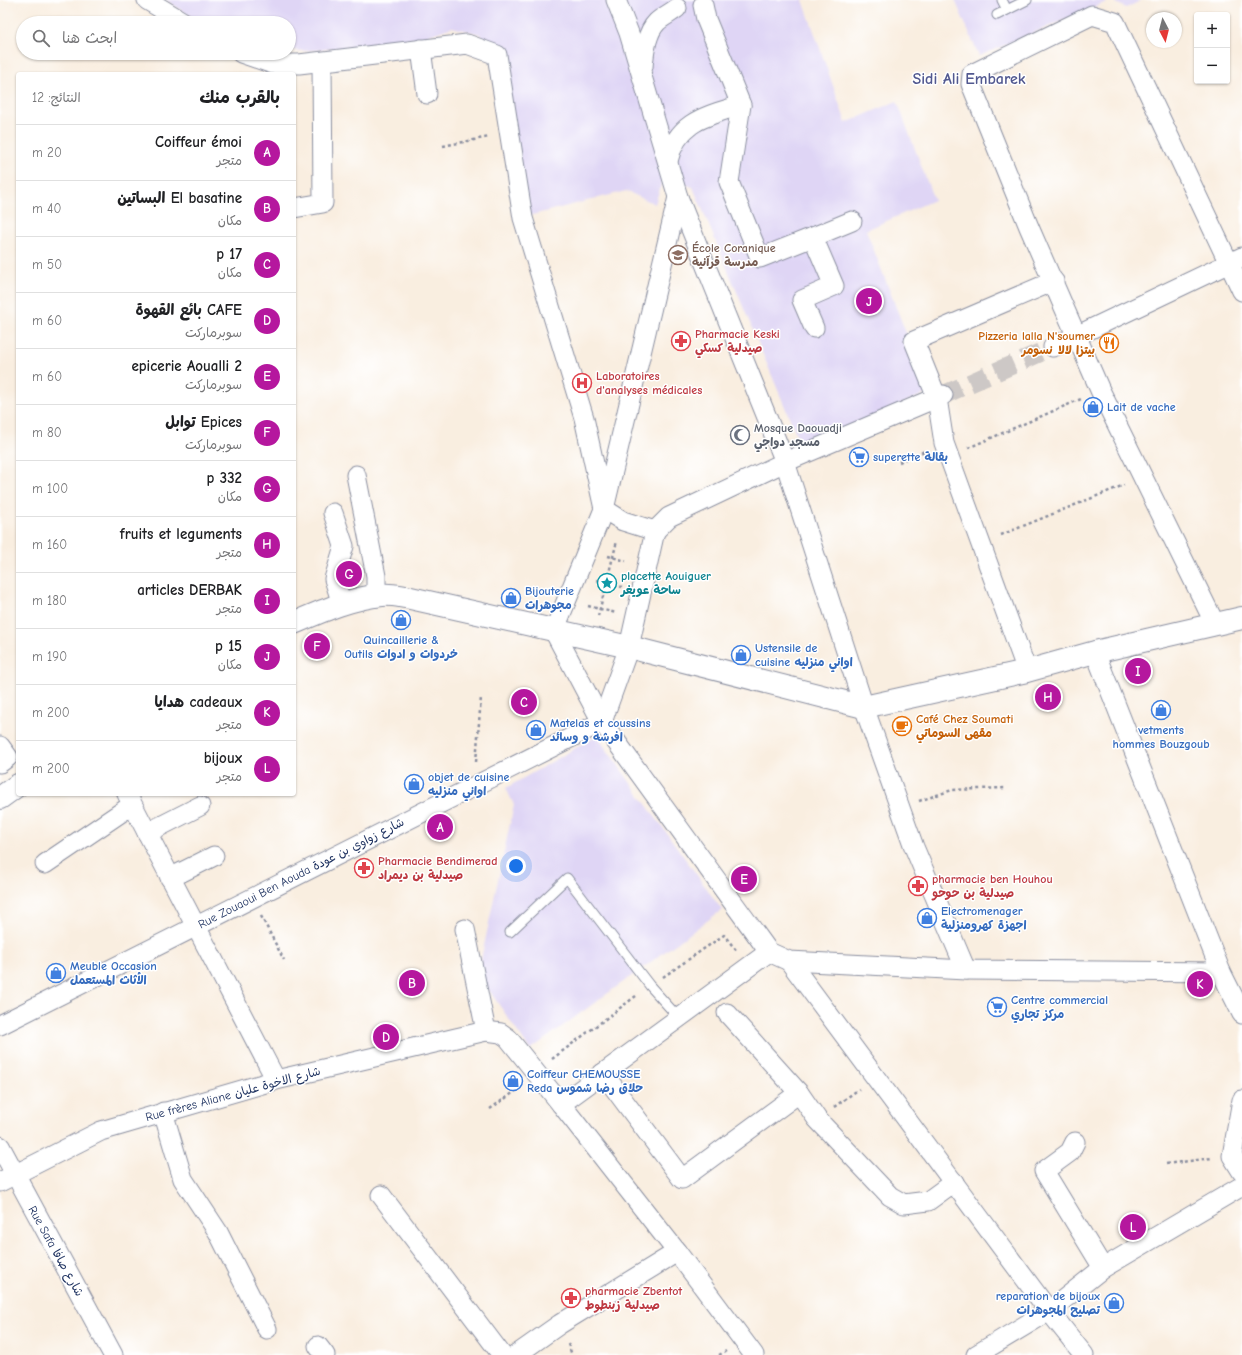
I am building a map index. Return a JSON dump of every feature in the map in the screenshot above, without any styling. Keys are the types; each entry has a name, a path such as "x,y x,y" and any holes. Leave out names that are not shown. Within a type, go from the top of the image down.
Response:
{"main road":[{"path":"296,622 342,604 376,596 406,597 591,640 629,647 864,707 1027,670 1095,652 1215,624 1240,622"},
{"path":"0,798 16,786"}],"street":[{"path":"147,0 173,16"},
{"path":"618,1 630,32 678,197 785,462 864,707 914,847 966,970"},
{"path":"646,86 643,68 648,39 656,22 672,4 691,10 706,2 706,19 741,104 729,182 760,258 852,222"},
{"path":"1215,624 1100,390 1075,335 1054,281 1029,227 971,84 972,74 1092,15 1115,22 1235,260 1242,291"},
{"path":"261,60 273,64 322,62 467,44 497,55 523,218 584,418 604,508 623,521 655,531"},
{"path":"421,49 428,94"},
{"path":"296,208 323,203 322,62"},
{"path":"668,161 675,140 691,124 711,114 741,104"},
{"path":"678,197 604,508 554,631 602,722 769,952 789,961 966,970 1221,972"},
{"path":"813,237 834,286 802,300 814,328"},
{"path":"1053,347 1075,335 1235,260"},
{"path":"1027,670 946,450 940,396 914,341 1054,281"},
{"path":"602,722 629,647 655,531 669,517 785,462 940,396"},
{"path":"356,475 376,576 376,596"},
{"path":"334,513 344,546 334,579 342,604"},
{"path":"1095,652 1221,972 1242,1014"},
{"name":"Rue Zouaoui Ben Aouda شارع زواوي بن عودة","path":"0,1025 602,722"},
{"path":"0,746 8,757 0,763"},
{"path":"45,864 130,800 276,1080"},
{"path":"147,833 200,806"},
{"path":"170,878 214,856"},
{"path":"465,929 486,1031"},
{"path":"561,1104 678,1017 769,952"},
{"path":"789,961 1049,1311 1084,1355"},
{"path":"727,1013 799,1093 817,1119 890,1196 904,1204 928,1201 954,1182"},
{"name":"Rue frères Aliane شارع الاخوة عليان","path":"7,1178 101,1131 163,1112 276,1080 486,1031 501,1033 508,1038 539,1075 677,1252 754,1355"},
{"path":"603,1073 682,1179 799,1093"},
{"path":"1237,1164 1242,1100"},
{"path":"163,1112 183,1179 218,1232 267,1329"},
{"path":"1075,1142 1070,1152 1044,1171 1103,1268"},
{"name":"Rue Safa شارع صافا","path":"0,1146 7,1178 114,1355"},
{"path":"976,1355 1049,1311 1103,1268 1242,1186"},
{"path":"381,1195 502,1355"},
{"path":"516,1355 560,1324 677,1252"}],"lane":[{"path":"1002,0 1006,10"},
{"path":"997,15 1027,0"},
{"path":"510,932 567,878 650,986 678,1017"}],"path":[{"path":"443,146 509,133"},
{"path":"899,462 946,450 1100,390"},
{"path":"980,543 1143,477"},
{"path":"591,640 623,521"},
{"path":"602,555 630,562"},
{"path":"591,579 624,587"},
{"path":"582,605 616,613"},
{"path":"474,786 481,697"},
{"path":"900,807 952,790 1005,788"},
{"path":"251,898 284,960"},
{"path":"490,1109 539,1075"},
{"path":"817,1119 875,1076"},
{"path":"1166,1164 1237,1164"}],"shaded area":[{"path":"166,0 803,0 846,123 897,101 934,200 866,230 929,392 812,444 798,438 693,187 663,178 655,204 626,191 528,216 501,59 480,34 452,27 421,38 365,46 303,51 296,50 296,16 190,16"},
{"path":"955,0 1111,0 979,56"},
{"path":"1111,0 1142,0 1126,8"},
{"path":"597,736 722,910 530,1050 478,974 514,805 506,788"}],"tunnel":[{"path":"943,395 1053,347"}],"place":[{"name":"École Coranique مدرسة قرآنية","path":"678,255"},
{"name":"p 15","path":"869,301"},
{"name":"Pharmacie Keski صيدلية كسكي","path":"681,341"},
{"name":"Pizzeria lalla N'soumer بيتزا لالا نسومر","path":"1109,343"},
{"name":"Laboratoires d'analyses médicales","path":"582,383"},
{"name":"Lait de vache","path":"1093,407"},
{"name":"Mosque Daouadji مسجد دواجي","path":"740,435"},
{"name":"superette بقالة","path":"859,457"},
{"name":"p 332","path":"349,574"},
{"name":"placette Aouiguer ساحة عويغر","path":"607,583"},
{"name":"Bijouterie مجوهرات","path":"511,598"},
{"name":"Quincaillerie & Outils خردوات و ادوات","path":"401,620"},
{"name":"Epices توابل","path":"317,646"},
{"name":"Ustensile de cuisine اواني منزليه","path":"741,655"},
{"name":"articles DERBAK","path":"1138,671"},
{"name":"fruits et leguments","path":"1048,697"},
{"name":"p 17","path":"524,702"},
{"name":"vetments hommes Bouzgoub","path":"1161,710"},
{"name":"Café Chez Soumati مقهى السوماتي","path":"902,726"},
{"name":"Matelas et coussins افرشة و وسائد","path":"536,730"},
{"name":"objet de cuisine اواني منزليه","path":"414,784"},
{"name":"Coiffeur émoi","path":"440,827"},
{"name":"Pharmacie Bendimerad صيدلية بن ديمراد","path":"364,868"},
{"name":"epicerie Aoualli 2","path":"744,879"},
{"name":"pharmacie ben Houhou صيدلية بن حوحو","path":"918,886"},
{"name":"Electromenager اجهزة كهرومنزلية","path":"927,918"},
{"name":"Meuble Occasion الأثاث المستعمل","path":"56,973"},
{"name":"El basatine البساتين","path":"412,983"},
{"name":"cadeaux هدايا","path":"1200,984"},
{"name":"Centre commercial مركز تجاري","path":"997,1007"},
{"name":"CAFE بائع القهوة","path":"386,1037"},
{"name":"Coiffeur CHEMOUSSE Reda حلاق رضا شموس","path":"513,1081"},
{"name":"bijoux","path":"1133,1227"},
{"name":"pharmacie Zbentot صيدلية زبنطوط","path":"571,1298"},
{"name":"reparation de bijoux تصليح المجوهرات","path":"1114,1303"}],"district":[{"name":"Sidi Ali Embarek","path":"969,79"}]}
